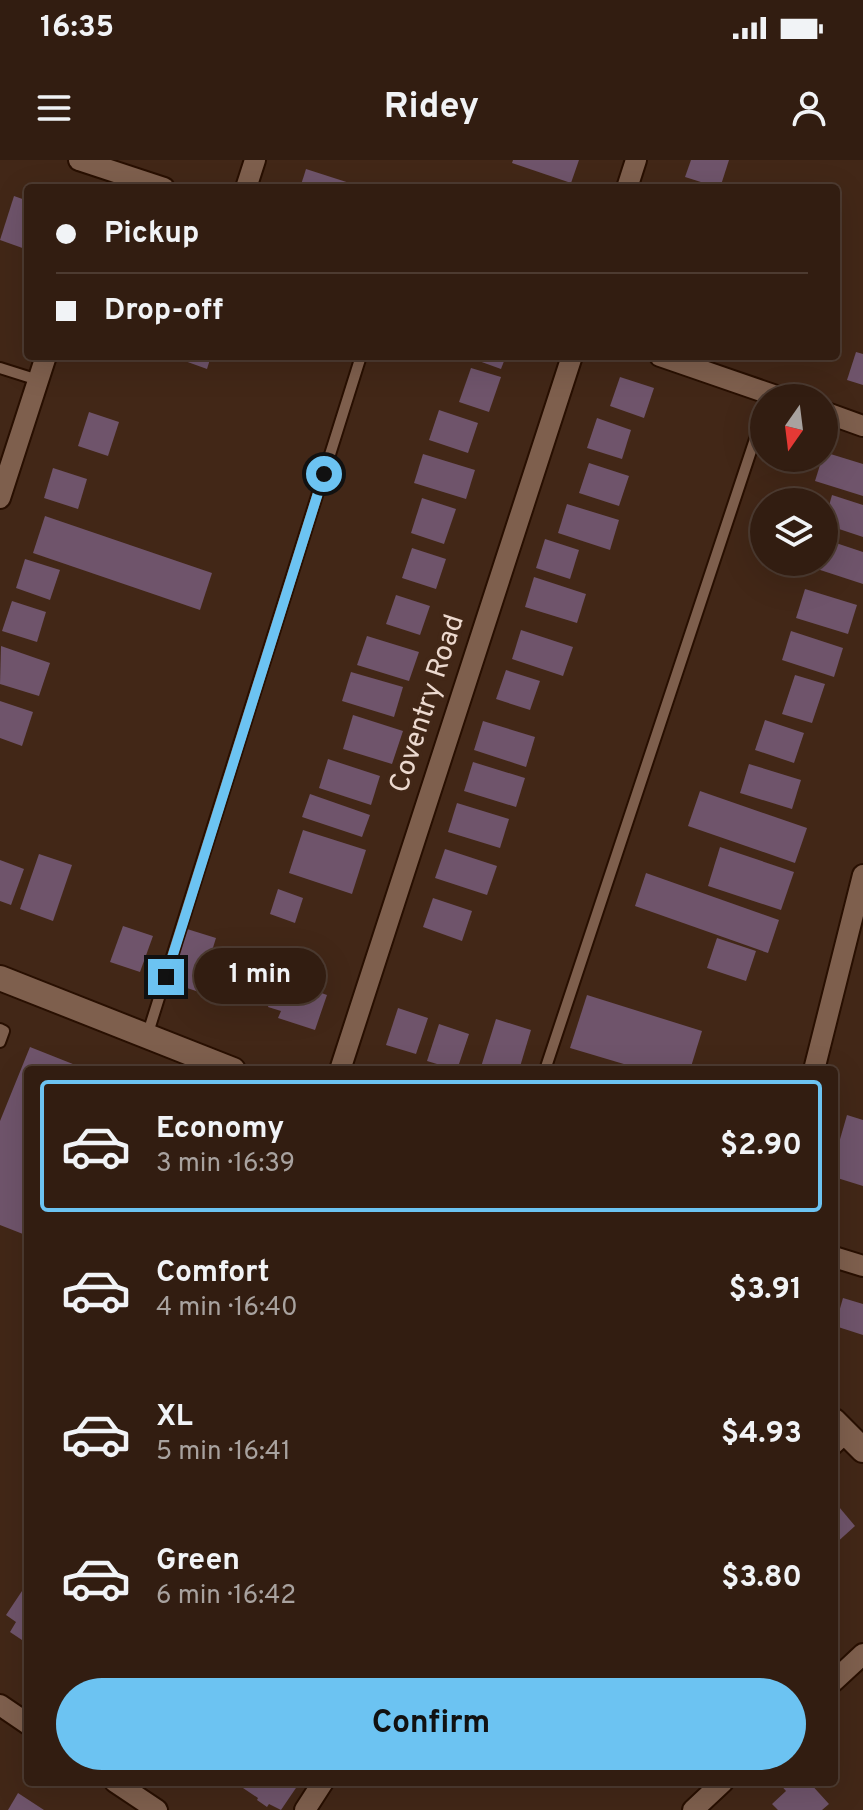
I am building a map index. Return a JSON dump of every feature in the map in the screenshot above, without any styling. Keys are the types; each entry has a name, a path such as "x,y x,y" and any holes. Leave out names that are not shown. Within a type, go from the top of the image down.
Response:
{"main road":[{"path":"0,978 223,1066"}],"street":[{"path":"79,160 103,178 140,184"},
{"path":"247,184 255,160"},
{"path":"628,184 636,160"},
{"path":"0,498 45,360"},
{"name":"Coventry Road","path":"341,1066 571,360"},
{"path":"670,360 750,392"},
{"path":"838,417 863,426"},
{"path":"815,1066 863,875"},
{"path":"838,1258 863,1266"},
{"path":"838,1677 863,1654"},
{"path":"0,1705 24,1721"},
{"path":"121,1786 157,1810"},
{"path":"305,1810 320,1786"},
{"path":"693,1810 719,1786"}],"lane":[{"path":"147,1036 360,360"},
{"path":"0,368 38,380"},
{"path":"546,1066 750,462"},
{"path":"0,1029 4,1031 0,1042"}],"building":[{"path":"513,160 579,160 571,183 512,163"},
{"path":"691,160 729,160 721,184 707,184 685,177"},
{"path":"306,169 353,184 301,184"},
{"path":"14,196 24,200 24,249 0,240"},
{"path":"856,352 863,354 863,385 847,380"},
{"path":"182,360 210,360 207,369"},
{"path":"476,360 504,360 501,369"},
{"path":"471,368 501,377 489,412 459,402"},
{"path":"620,377 654,388 644,418 610,406"},
{"path":"439,410 478,423 468,453 429,440"},
{"path":"89,412 119,422 108,456 78,446"},
{"path":"597,418 631,430 622,459 587,448"},
{"path":"423,454 475,470 466,499 414,483"},
{"path":"838,456 863,464 863,496 815,481 818,472 838,472"},
{"path":"589,463 629,476 619,506 579,493"},
{"path":"53,468 87,479 78,509 44,498"},
{"path":"838,497 863,505 863,537 838,529"},
{"path":"422,498 456,509 444,544 411,533"},
{"path":"567,504 619,520 610,550 558,533"},
{"path":"45,516 212,573 200,610 33,553"},
{"path":"545,539 579,550 570,579 536,568"},
{"path":"838,544 863,552 863,584 838,576"},
{"path":"412,548 446,559 436,589 402,578"},
{"path":"25,559 60,570 50,600 16,588"},
{"path":"534,577 586,594 577,623 525,607"},
{"path":"805,589 857,605 848,634 796,618"},
{"path":"396,595 430,606 420,635 386,624"},
{"path":"12,601 46,612 37,642 2,631"},
{"path":"521,630 573,647 563,676 512,659"},
{"path":"791,631 843,648 834,677 782,660"},
{"path":"367,636 419,652 409,681 357,665"},
{"path":"1,646 50,663 39,696 0,684"},
{"path":"506,670 540,681 530,710 496,699"},
{"path":"351,672 403,687 394,717 342,701"},
{"path":"795,675 825,684 812,723 782,714"},
{"path":"0,701 33,712 22,746 0,738"},
{"path":"353,715 403,731 392,764 343,749"},
{"path":"765,720 804,733 794,763 755,750"},
{"path":"483,721 535,737 526,767 474,750"},
{"path":"328,759 380,776 371,805 319,788"},
{"path":"473,762 525,778 516,807 464,791"},
{"path":"749,764 801,780 792,809 740,793"},
{"path":"700,791 807,828 795,863 688,826"},
{"path":"310,794 370,815 362,837 302,817"},
{"path":"457,803 509,819 500,848 448,832"},
{"path":"303,830 366,850 352,894 289,873"},
{"path":"720,847 794,872 781,910 708,886"},
{"path":"445,849 497,866 487,895 435,878"},
{"path":"39,854 72,865 53,921 20,909"},
{"path":"0,860 24,869 11,905 0,901"},
{"path":"646,873 779,920 768,953 635,906"},
{"path":"278,889 303,898 295,923 270,914"},
{"path":"433,898 472,911 462,941 423,927"},
{"path":"123,926 153,936 140,972 110,962"},
{"path":"187,929 216,938 199,992 169,982"},
{"path":"717,938 756,951 746,981 707,968"},
{"path":"226,955 256,965 244,1001 214,992"},
{"path":"283,960 319,971 313,990 327,995 315,1030 278,1018 281,1011 268,1007"},
{"path":"587,995 702,1031 691,1066 631,1066 570,1048"},
{"path":"398,1008 428,1018 416,1054 386,1045"},
{"path":"496,1019 531,1030 520,1066 481,1066"},
{"path":"439,1024 469,1034 458,1066 427,1061"},
{"path":"30,1047 78,1066 24,1066 24,1234 0,1225 0,1121"},
{"path":"847,1115 863,1120 863,1186 838,1178 838,1146"},
{"path":"843,1298 863,1304 863,1335 838,1327"},
{"path":"838,1506 855,1526 838,1541"},
{"path":"24,1588 24,1641 10,1632 16,1622 6,1615"},
{"path":"240,1786 297,1786 281,1810 269,1804 267,1807"},
{"path":"782,1786 813,1786 829,1804 822,1810 778,1810 772,1804 786,1791"},
{"path":"18,1793 44,1810 8,1810"}],"route":[{"path":"166,977 324,474"}]}
